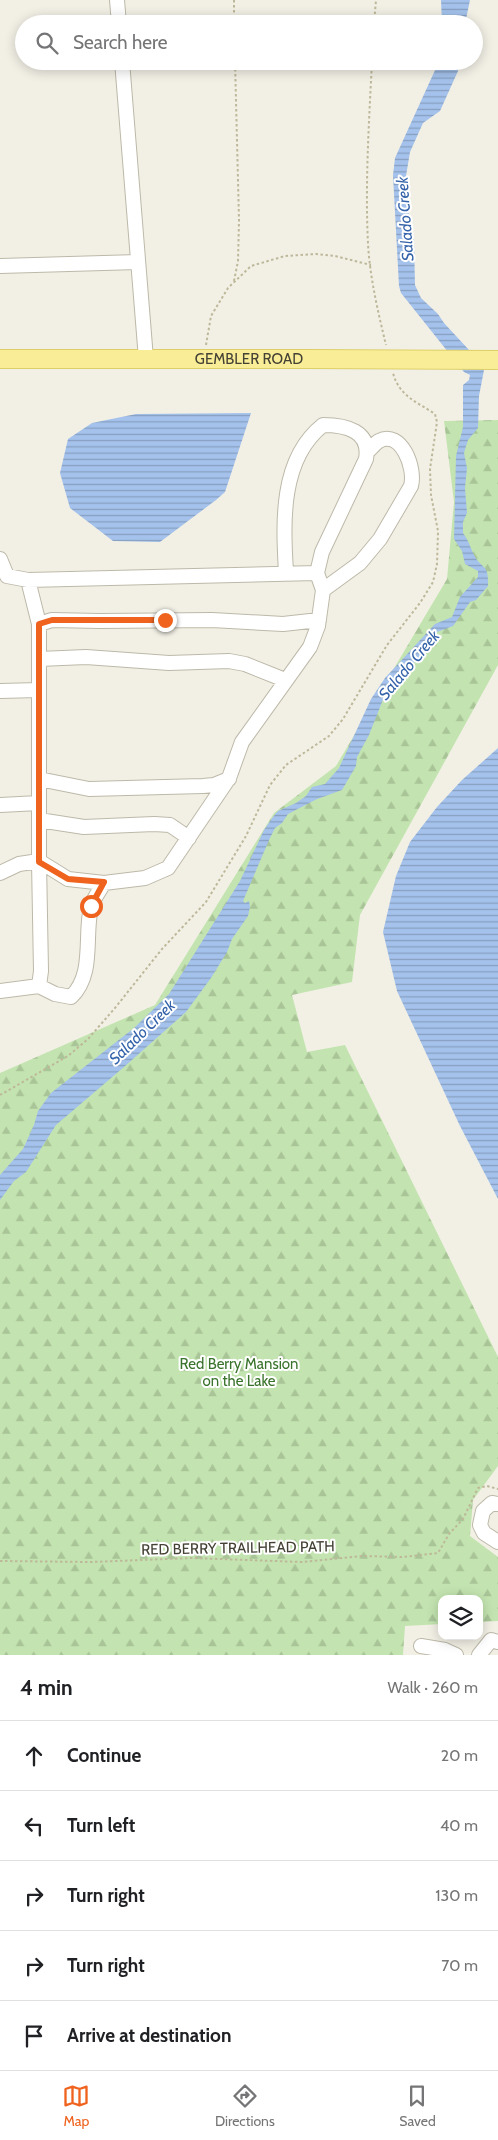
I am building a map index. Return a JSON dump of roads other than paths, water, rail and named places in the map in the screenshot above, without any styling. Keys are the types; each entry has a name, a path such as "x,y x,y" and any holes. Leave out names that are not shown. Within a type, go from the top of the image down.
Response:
{"main road":[{"name":"GEMBLER ROAD","path":"0,359 498,360"}],"lane":[{"path":"117,0 118,15"},
{"path":"123,70 146,360"},
{"path":"0,266 138,262"},
{"path":"286,572 284,538 286,502 291,472 310,436 324,424 352,428 362,438 368,452"},
{"path":"0,873 19,864 39,862 68,879 104,882 145,878 168,868 229,778 242,742 310,647 319,620 323,590 317,573 322,552 368,452 379,441 387,440 397,444 404,449 411,463 414,478 411,486 380,539 360,563 323,590"},
{"path":"0,559 7,576 28,580 286,572 317,573"},
{"path":"28,580 39,624 41,972 39,986"},
{"path":"39,624 52,620 212,620 283,624 319,620"},
{"path":"39,659 86,657 169,663 229,661 245,664 285,680"},
{"path":"0,691 39,690"},
{"path":"39,778 89,789 203,786 214,785 229,778"},
{"path":"0,805 39,803"},
{"path":"39,820 84,827 170,825 189,838"},
{"path":"0,991 39,986 55,994 71,998 85,975 91,906 104,882"},
{"path":"498,1504 492,1503 483,1511 480,1525 484,1533 498,1542"},
{"path":"479,1655 491,1640 498,1642"},
{"path":"421,1646 446,1650 456,1655"}],"water":[{"path":"441,0 470,0 467,15 442,15"},
{"name":"Salado Creek","path":"435,70 458,70 440,111 423,123 410,152 405,182 411,234 414,240 415,285 421,298 438,314 482,364 484,370 479,396 478,428 468,440 464,453 467,468 465,488 467,513 463,522 463,533 477,560 486,570 488,586 476,600 470,602 453,626 437,632 428,651 397,677 386,692 369,735 357,757 356,766 342,790 317,799 288,814 282,823 275,828 243,901 245,903 249,901 248,916 232,939 227,952 211,978 186,1012 56,1125 26,1172 14,1181 0,1200 0,1175 23,1149 38,1111 51,1093 134,1028 169,994 240,881 264,830 273,817 278,811 306,796 312,787 325,784 339,768 371,699 385,678 435,624 452,617 460,597 478,577 478,571 465,564 462,551 454,539 456,456 463,427 463,385 469,380 470,375 464,372 401,293 399,286 393,175 395,158"},
{"path":"251,413 225,492 160,542 113,541 70,508 60,473 68,439 92,423 136,414"},
{"path":"498,748 498,1199 460,1126 397,991 383,932 396,876 410,842 437,807 462,780"}],"park label":[{"name":"Red Berry Mansion on the Lake","path":"239,1372"}]}
